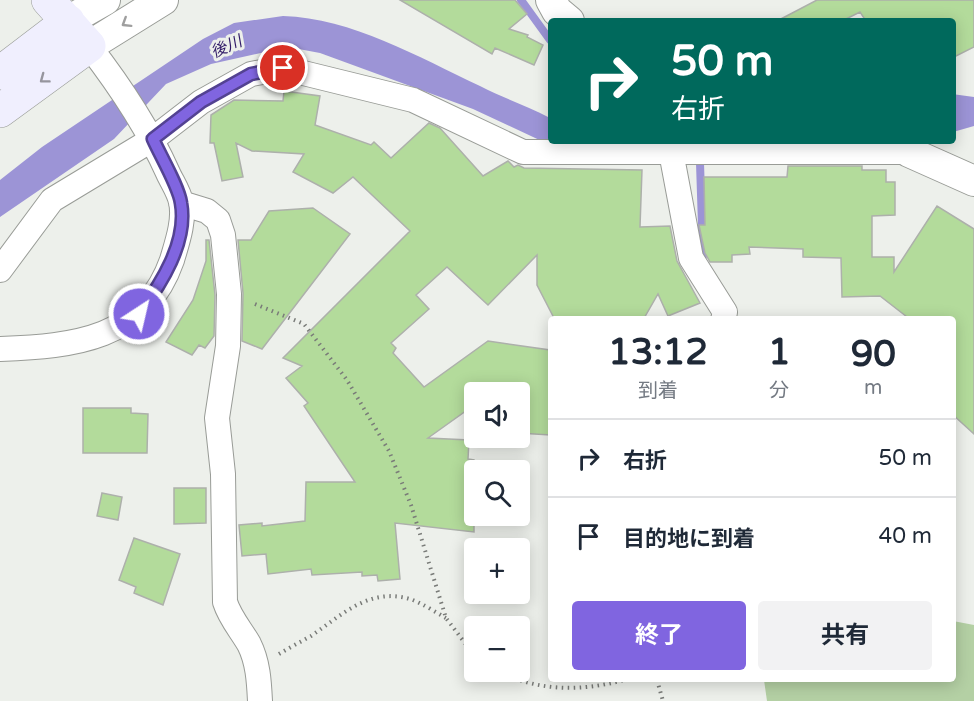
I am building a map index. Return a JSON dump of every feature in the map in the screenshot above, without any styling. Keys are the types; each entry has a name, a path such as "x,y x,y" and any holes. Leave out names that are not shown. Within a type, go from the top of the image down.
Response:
{"main road":[{"path":"0,73 58,10 89,46 0,111"}],"street":[{"path":"58,10 105,0"},
{"path":"0,349 86,340 113,330 139,314 169,268 179,239 182,202 150,133 117,82 89,46 162,0"},
{"path":"551,0 557,11 565,18"},
{"path":"0,270 52,200 150,133 201,102 251,74 283,68 413,100 523,152 671,152 901,146 974,181"},
{"path":"671,152 691,258 725,312 724,316"},
{"path":"182,202 207,211 218,220 223,236 229,294 228,346 217,418 223,474 225,602 231,618 249,645 257,666 260,701"}],"path":[{"path":"229,294 304,324 347,380 389,452 411,505 446,618 464,645"},
{"path":"257,666 311,635 346,609 368,599 392,596 411,599 446,618"},
{"path":"521,682 575,689 613,682"},
{"path":"658,682 663,701"}],"green space":[{"path":"956,622 974,625 974,701 767,701 764,682 956,682"}],"water":[{"name":"後川","path":"283,16 309,18 359,31 548,117 548,144 473,109 320,53 288,47 211,64 166,84 114,139 0,217 0,180 42,147 203,39 234,23"},
{"path":"956,95 974,97 974,126 956,131"}],"building":[{"path":"400,0 515,0 527,14 509,29 528,35 527,37 543,45 534,65 495,48 492,54"},
{"path":"817,0 974,0 974,47 956,56 956,18 864,18 860,12 848,18 783,18"},
{"path":"284,91 320,96 315,125 371,145 374,142 391,158 429,123 440,128 483,176 508,161 514,167 518,165 524,168 642,170 640,227 670,226 677,261 700,303 668,316 658,294 645,316 553,316 537,285 537,255 488,305 447,267 416,295 429,309 391,343 396,348 393,353 424,387 488,341 548,350 548,435 530,434 530,382 464,382 464,412 428,438 464,440 464,448 469,448 468,459 474,460 464,460 464,526 474,526 474,532 395,523 400,579 378,581 377,575 362,576 362,572 312,575 311,569 268,574 266,554 242,556 239,525 262,523 262,526 305,521 306,482 355,482 304,406 308,403 286,378 302,366 283,358 410,231 353,177 333,193 293,172 304,154 252,151 236,143 243,177 222,181 214,143 210,143 211,115 234,100 283,101"},
{"path":"788,166 862,166 862,170 886,170 886,182 895,182 895,215 872,216 872,257 894,257 894,272 937,206 974,229 974,434 956,418 956,316 906,316 880,296 842,297 841,258 803,257 803,249 749,247 750,254 732,255 732,262 710,262 705,253 699,225 705,225 704,177 787,177"},
{"path":"313,208 350,234 262,349 242,341 243,293 238,240 251,240 269,211"},
{"path":"206,240 209,240 215,295 214,336 205,348 199,345 192,355 166,342 193,300 206,261"},
{"path":"83,408 131,408 131,413 148,414 147,453 83,453"},
{"path":"174,488 206,488 206,523 174,524"},
{"path":"102,493 122,497 118,520 97,516"},
{"path":"134,538 180,554 163,605 134,593 136,587 119,580"}],"waterway":[{"path":"521,0 548,37"},
{"path":"700,163 703,256"}],"route":[{"path":"139,314 169,268 179,239 182,202 153,139 201,102 251,74 283,68"}]}
